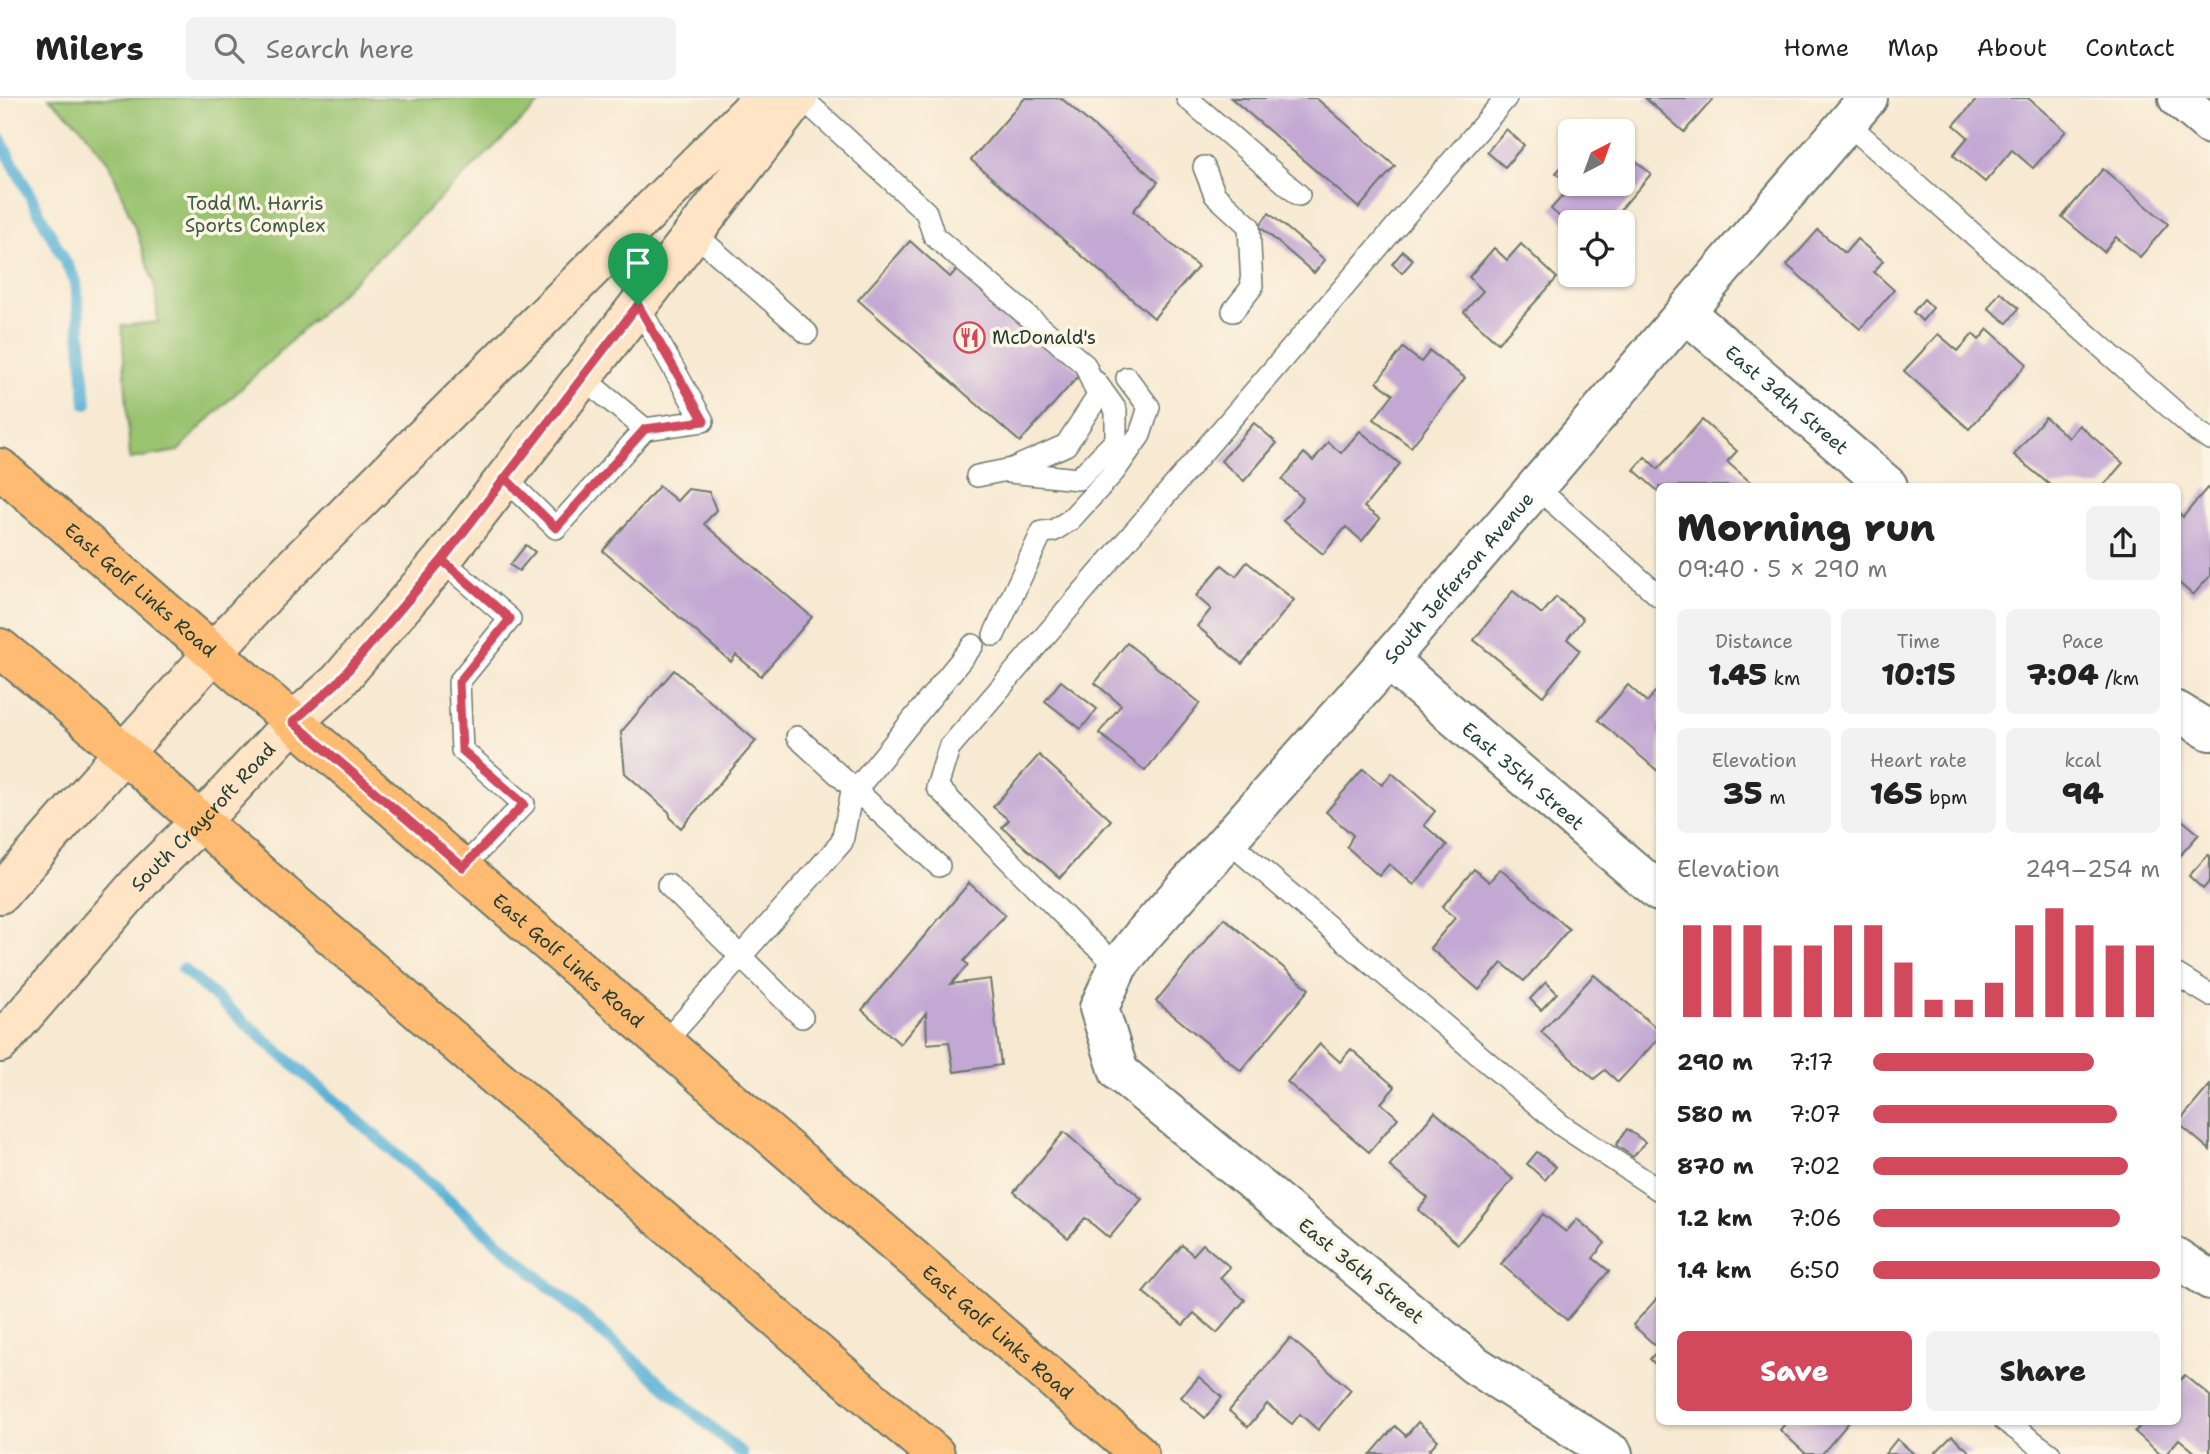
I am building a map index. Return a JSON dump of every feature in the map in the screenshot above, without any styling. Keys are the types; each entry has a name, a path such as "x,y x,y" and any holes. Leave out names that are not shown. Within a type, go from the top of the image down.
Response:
{"main road":[{"path":"0,894 272,588 763,98"},
{"name":"South Craycroft Road","path":"0,1043 144,877 200,822 293,722 338,682 442,560 800,98"},
{"name":"East Golf Links Road","path":"0,468 1139,1454"},
{"path":"0,648 934,1454"}],"street":[{"path":"2178,98 2210,125"},
{"name":"South Jefferson Avenue","path":"1119,1072 1099,1008 1118,966 1388,660 1857,110"},
{"name":"East 34th Street","path":"1686,313 1884,483"},
{"name":"East 35th Street","path":"1388,660 1656,889"},
{"path":"2181,713 2210,731"},
{"name":"East 36th Street","path":"1119,1072 1475,1364 1614,1454"},
{"path":"2181,1261 2210,1280"}],"lane":[{"path":"800,98 926,212 934,236 1085,365 1116,410 1116,440 1078,479 1000,471"},
{"path":"1187,98 1299,195"},
{"path":"1118,966 1081,933 937,787 950,748 1506,98"},
{"path":"1857,110 2198,432 2210,439"},
{"path":"1204,167 1214,195 1249,226 1252,287 1233,311"},
{"path":"694,233 807,333"},
{"path":"505,478 556,528 645,429 704,421 638,305"},
{"path":"977,476 1012,469 1066,445 1098,396 1085,365"},
{"path":"582,377 645,429"},
{"path":"994,635 1042,532 1053,531 1070,520 1114,471 1140,435 1149,407 1127,378"},
{"path":"1536,487 1656,593"},
{"path":"442,560 510,619 459,682 462,750 524,804 463,867"},
{"path":"664,1043 842,842 851,796 973,645"},
{"path":"797,737 939,866"},
{"path":"1227,840 1561,1125 1656,1188"},
{"path":"668,885 802,1017"},
{"path":"2181,977 2210,995"},
{"path":"2010,1425 2050,1454"}],"green space":[{"name":"Todd M. Harris Sports Complex","path":"49,98 545,98 178,451 130,459 122,326 158,322 155,287 110,165 80,126"}],"building":[{"path":"1025,98 1061,98 1158,182 1133,211 1198,267 1154,318 971,160"},
{"path":"1231,98 1316,98 1395,166 1359,208"},
{"path":"1645,98 1714,98 1684,132"},
{"path":"1978,98 2028,98 2066,131 2033,168 2012,150 1985,182 1953,155 1968,137 1954,125"},
{"path":"1506,129 1524,145 1505,167 1487,152"},
{"path":"1635,160 1651,174 1635,193"},
{"path":"2103,169 2168,224 2140,257 2116,237 2104,252 2062,217"},
{"path":"1562,196 1632,196 1620,210 1558,210 1558,215 1551,209"},
{"path":"1269,213 1325,260 1314,273 1259,226"},
{"path":"1818,230 1845,253 1857,239 1883,261 1874,272 1894,290 1860,329 1787,265"},
{"name":"McDonald's","path":"910,241 950,277 959,267 1081,373 1020,442 858,300"},
{"path":"1521,244 1557,278 1498,343 1464,312 1483,291 1469,277 1494,248 1507,260"},
{"path":"1403,251 1413,260 1402,273 1392,264"},
{"path":"2000,292 2019,308 2007,323 1988,308"},
{"path":"1924,299 1933,308 1922,321 1913,312"},
{"path":"1988,329 2027,364 1969,429 1904,371 1938,334 1958,351 1973,334 1979,340"},
{"path":"1403,348 1421,362 1430,351 1465,378 1411,447 1374,419 1393,394 1377,382"},
{"path":"2045,417 2069,438 2079,425 2123,463 2106,483 2047,483 2014,455"},
{"path":"1702,420 1737,451 1727,462 1752,483 1656,483 1656,489 1634,470 1645,457 1658,469"},
{"path":"1254,423 1277,443 1244,481 1221,461"},
{"path":"1360,431 1400,464 1364,507 1380,519 1362,541 1346,527 1323,554 1283,521 1303,498 1282,480 1304,453 1313,461 1328,442 1341,453"},
{"path":"659,486 677,501 688,489 709,492 716,510 704,524 812,617 761,676 736,655 731,662 603,551"},
{"path":"2207,488 2210,491 2210,576 2193,595 2181,584 2181,515 2183,517"},
{"path":"526,545 535,552 519,571 510,565"},
{"path":"1247,562 1294,600 1242,664 1197,626 1211,609 1196,596 1222,565 1236,576"},
{"path":"1513,591 1542,614 1556,597 1583,619 1567,639 1580,650 1543,696 1474,640"},
{"path":"1127,643 1200,703 1145,771 1099,733 1121,705 1095,683"},
{"path":"674,670 756,741 681,828 671,819 669,812 625,773 621,732"},
{"path":"1061,681 1097,709 1081,729 1045,701"},
{"path":"1628,685 1647,702 1655,692 1656,769 1598,720"},
{"path":"1039,755 1111,820 1060,878 1002,827 1009,820 993,807"},
{"path":"1363,769 1382,785 1392,773 1435,811 1424,825 1447,845 1414,885 1389,864 1379,876 1347,847 1353,835 1326,812"},
{"path":"2181,819 2199,834 2181,854"},
{"path":"2208,855 2210,881 2203,889 2189,876"},
{"path":"1474,869 1489,882 1500,869 1569,929 1524,981 1502,963 1479,990 1430,948 1455,918 1442,907"},
{"path":"969,883 1005,915 964,961 968,965 951,984 990,979 1001,1065 954,1072 949,1042 927,1044 926,1013 900,1044 862,1010"},
{"path":"1224,918 1309,989 1241,1071 1156,1001"},
{"path":"1594,975 1656,1027 1656,1041 1618,1082 1605,1070 1594,1079 1541,1032"},
{"path":"1546,982 1557,993 1541,1010 1530,999"},
{"path":"1320,1044 1340,1062 1351,1049 1395,1087 1381,1103 1398,1118 1369,1152 1287,1082"},
{"path":"2210,1085 2210,1150 2181,1126 2181,1119"},
{"path":"1435,1112 1513,1179 1458,1244 1418,1210 1428,1198 1389,1166"},
{"path":"1627,1129 1645,1142 1633,1157 1616,1145"},
{"path":"1064,1132 1142,1199 1109,1238 1085,1218 1068,1238 1014,1192"},
{"path":"1537,1152 1556,1167 1545,1180 1527,1164"},
{"path":"1543,1214 1566,1232 1577,1219 1605,1243 1593,1258 1609,1271 1567,1320 1501,1264"},
{"path":"1203,1244 1230,1267 1220,1278 1245,1300 1217,1333 1194,1313 1183,1325 1143,1292 1182,1245 1193,1255"},
{"path":"1656,1299 1656,1346 1633,1325"},
{"path":"1290,1338 1351,1390 1318,1430 1300,1414 1292,1424 1267,1404 1248,1427 1229,1411"},
{"path":"1656,1352 1656,1365 1650,1359"},
{"path":"2185,1375 2210,1396 2210,1454 2197,1454 2179,1439 2166,1454 2160,1454 2135,1432 2141,1425 2181,1425 2181,1379"},
{"path":"1199,1377 1222,1397 1205,1418 1181,1397"},
{"path":"1418,1422 1438,1440 1429,1450 1434,1454 1371,1454 1395,1426 1406,1436"},
{"path":"1784,1425 1847,1425 1822,1454 1806,1454 1780,1430"},
{"path":"1952,1436 1972,1454 1934,1454"},
{"path":"1897,1439 1914,1454 1885,1454"}],"waterway":[{"path":"0,139 76,282 86,404"},
{"path":"183,969 742,1454"}],"place":[{"name":"McDonald's","path":"969,337"}],"route":[{"path":"638,305 442,560 338,682 293,722 463,867 524,804 462,750 459,682 510,619 442,560 505,478 556,528 645,429 704,421 638,305"}]}
